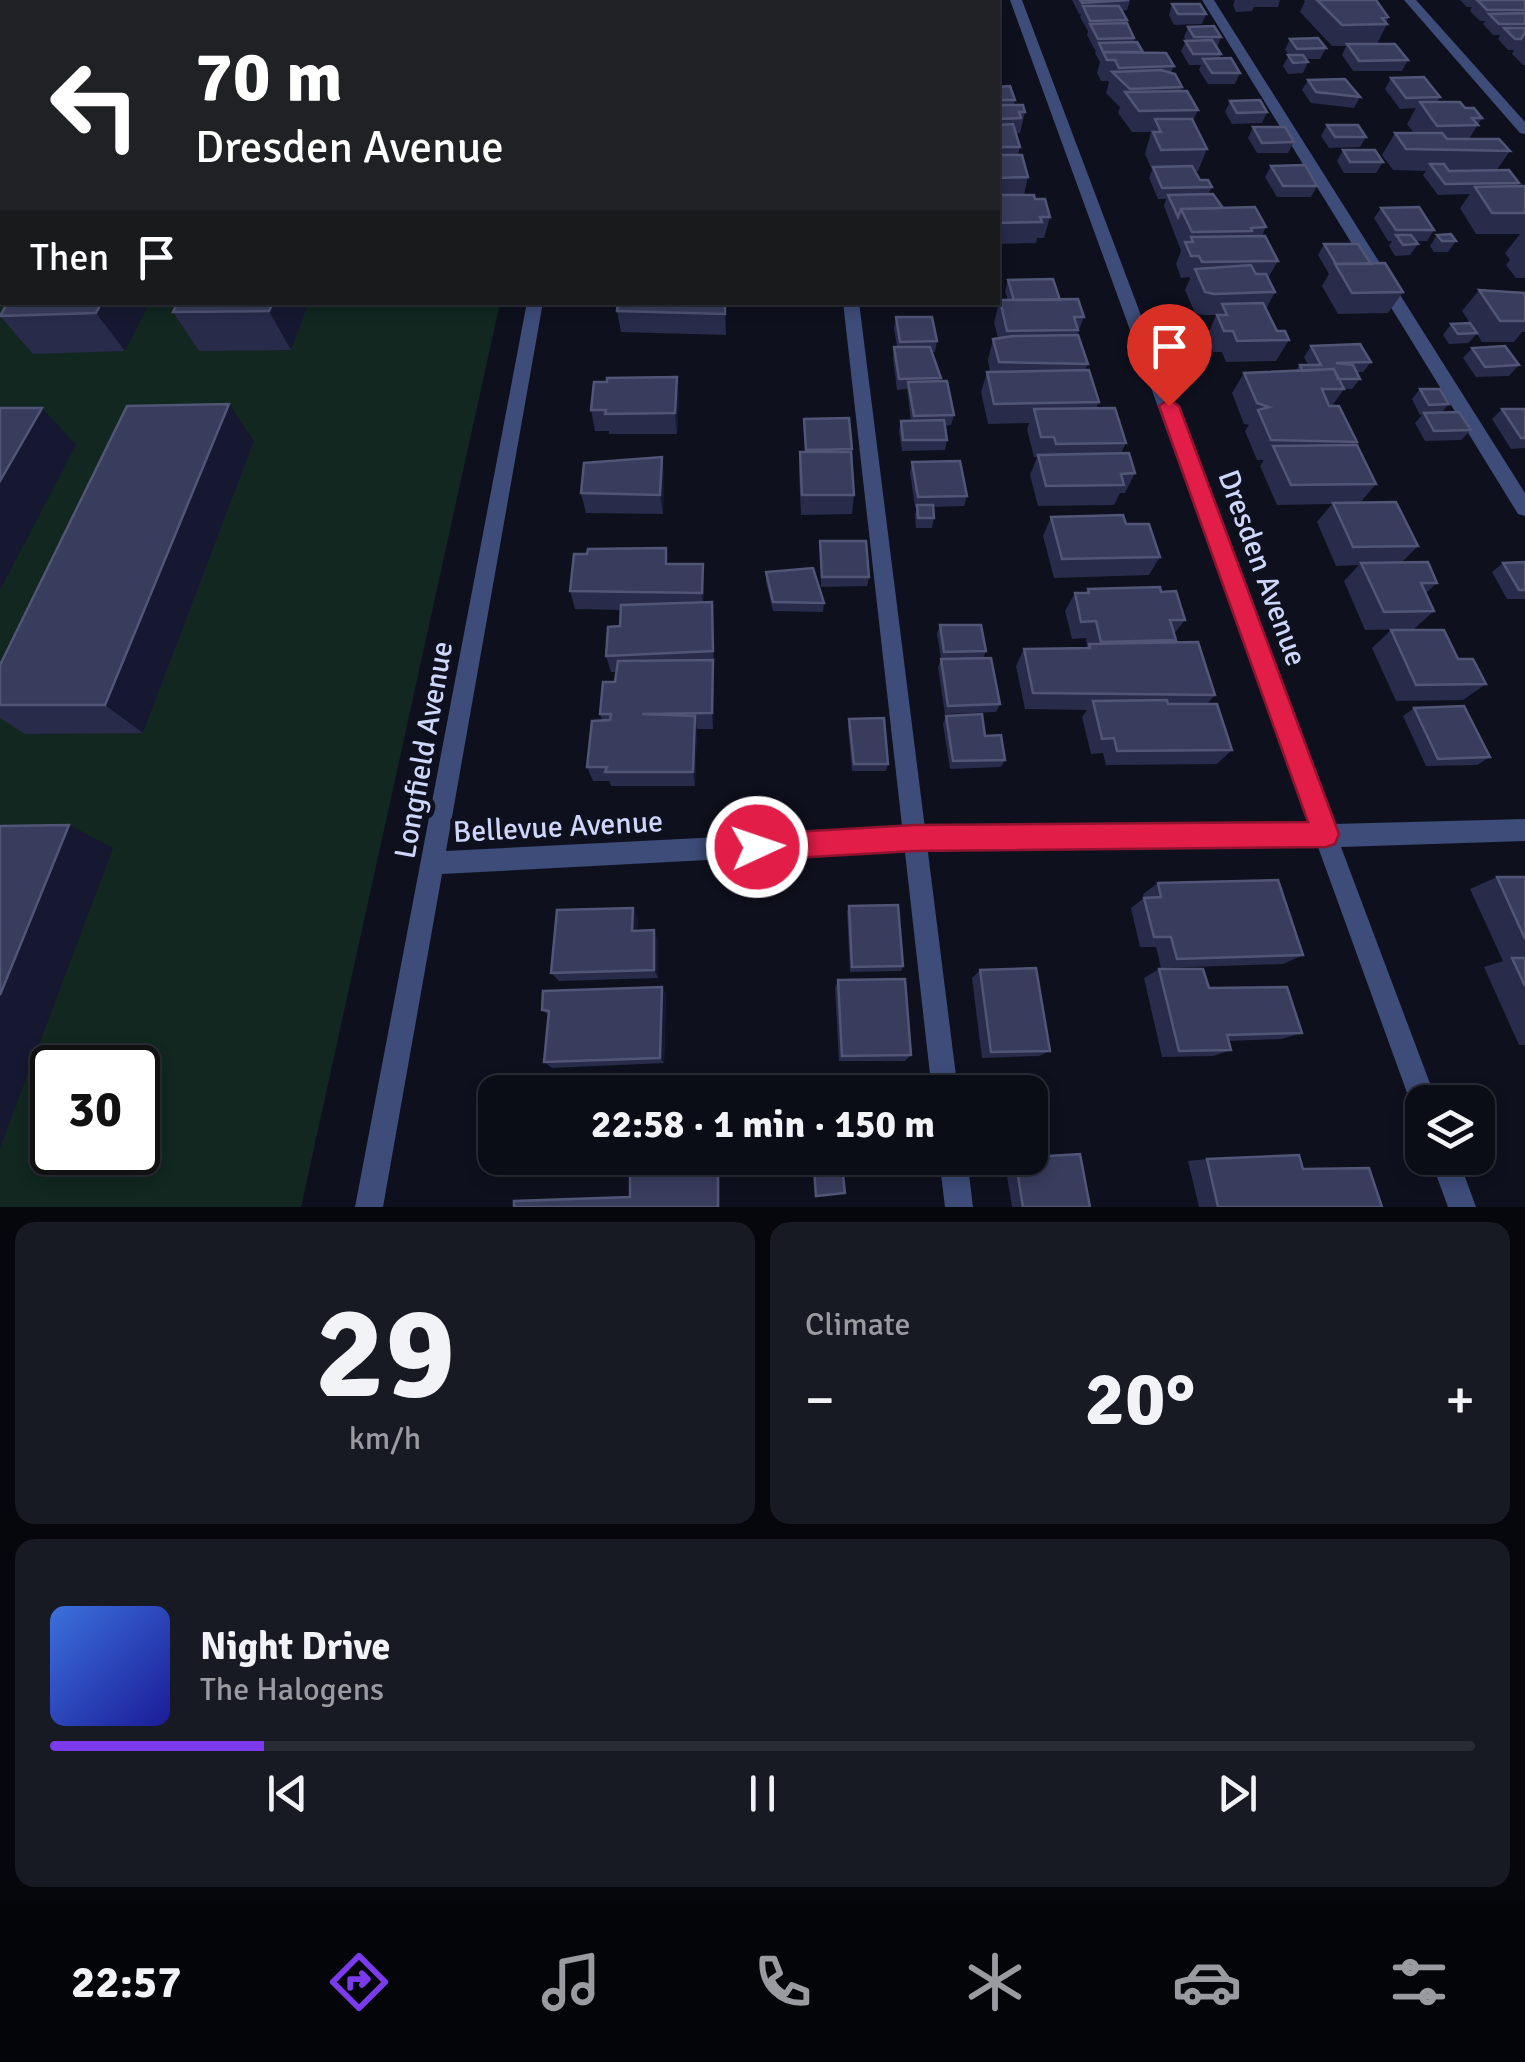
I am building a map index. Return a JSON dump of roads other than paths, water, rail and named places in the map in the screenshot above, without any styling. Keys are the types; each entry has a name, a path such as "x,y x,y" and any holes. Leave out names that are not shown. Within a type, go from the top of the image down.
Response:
{"street":[{"name":"Dresden Avenue","path":"1016,0 1418,1085"},
{"path":"1208,0 1525,509"},
{"path":"1410,0 1525,130"},
{"name":"Longfield Avenue","path":"370,1207 534,305"},
{"path":"850,305 943,1075"},
{"name":"Bellevue Avenue","path":"434,863 915,838 1326,834 1394,837 1525,830"},
{"path":"955,1175 959,1207"},
{"path":"1450,1175 1462,1207"}]}
